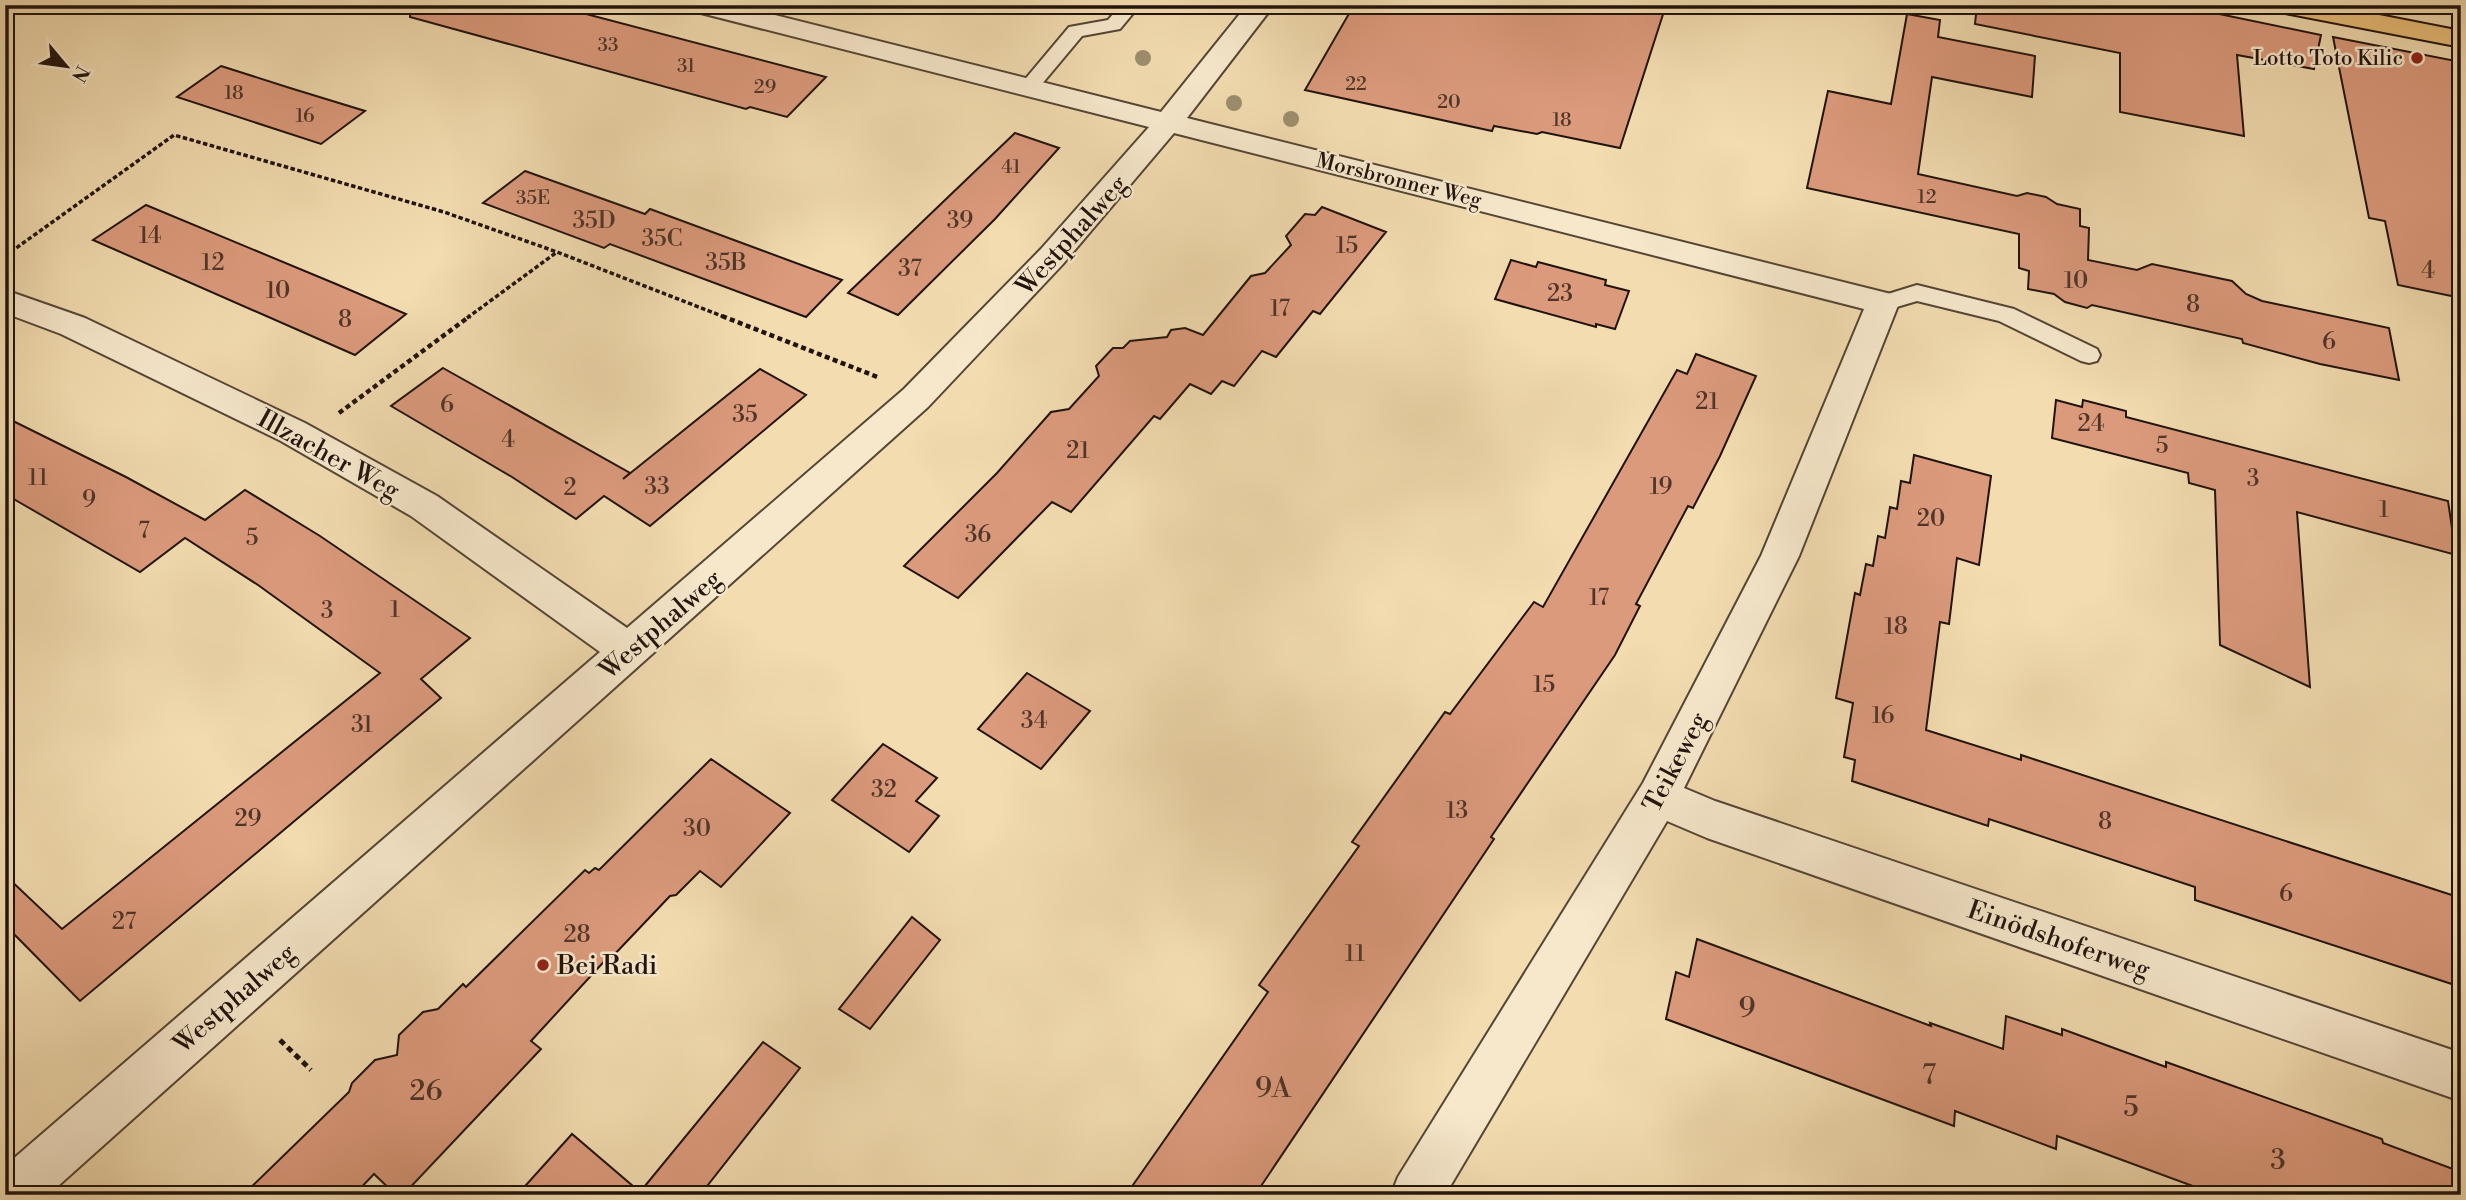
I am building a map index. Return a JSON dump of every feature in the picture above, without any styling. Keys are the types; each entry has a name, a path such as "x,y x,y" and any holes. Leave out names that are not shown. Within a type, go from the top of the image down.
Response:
{"main road":[{"path":"2285,5 2461,39"}],"street":[{"name":"Morsbronner Weg","path":"702,5 1884,303"},
{"name":"Westphalweg","path":"10,1195 871,439 950,364 1069,239 1169,122 1261,5"},
{"name":"Illzacher Weg","path":"5,301 73,326 305,439 424,506 629,651"},
{"name":"Teikeweg","path":"1416,1195 1658,797 1780,556 1884,303"},
{"name":"Einödshoferweg","path":"1658,797 1707,818 2461,1077"}],"lane":[{"path":"1028,87 1076,31 1114,25 1131,5"},
{"path":"1884,303 1917,293 2006,315 2089,355"}],"path":[{"path":"5,256 174,135 444,212 887,380"},
{"path":"335,415 557,253"},
{"path":"280,1040 311,1070"}],"building":[{"path":"411,5 552,5 826,77 787,117 750,107 746,109 410,17"},
{"path":"1354,5 1666,5 1620,148 1542,132 1537,134 1494,126 1492,131 1305,90"},
{"path":"1977,5 2176,5 2321,35 2314,69 2237,55 2244,136 2120,112 2120,53 1975,24"},
{"path":"1907,14 1940,20 1938,37 2035,56 2032,97 1932,77 1918,174 2017,196 2027,193 2046,197 2057,204 2080,209 2080,226 2089,228 2088,260 2137,270 2152,264 2232,281 2246,294 2262,301 2389,328 2399,380 2320,364 2243,343 2242,339 2092,305 2087,308 2065,302 2054,294 2028,289 2029,271 2019,268 2019,234 1807,188 1828,91 1891,104"},
{"path":"2333,37 2461,62 2461,298 2398,285 2385,221 2369,218"},
{"path":"221,66 365,111 321,144 177,97"},
{"path":"1015,133 1059,148 995,219 898,315 848,293"},
{"path":"525,171 645,214 650,209 842,280 806,317 610,244 604,248 483,203"},
{"path":"146,205 406,314 355,355 93,240"},
{"path":"1322,207 1386,232 1320,314 1313,311 1276,357 1262,351 1234,386 1222,381 1211,394 1190,384 1160,419 1154,416 1071,512 1052,502 958,598 904,566 997,473 1051,412 1069,409 1099,376 1096,366 1113,348 1123,348 1130,341 1167,337 1171,330 1185,328 1203,335 1251,276 1265,273 1291,245 1286,236 1305,214 1315,215"},
{"path":"1511,260 1536,267 1538,262 1606,280 1605,285 1629,291 1615,329 1596,324 1596,327 1495,299"},
{"path":"1696,354 1756,376 1693,508 1688,506 1636,604 1640,606 1615,655 1491,837 1494,839 1255,1195 1126,1195 1268,992 1259,985 1359,846 1352,842 1445,712 1450,714 1534,602 1543,607 1677,370 1687,374"},
{"path":"443,368 630,473 623,479 760,369 806,395 650,526 604,496 576,519 512,477 391,406"},
{"path":"2056,400 2082,407 2083,400 2126,411 2126,417 2448,501 2456,555 2297,512 2310,687 2220,645 2215,490 2189,483 2188,473 2052,438"},
{"path":"5,417 205,520 245,490 320,536 470,638 421,679 441,698 80,1001 5,925 5,875 62,929 380,673 258,585 185,538 140,572 5,494"},
{"path":"1914,455 1991,476 1979,565 1957,558 1949,624 1940,622 1926,730 2021,760 2021,755 2461,898 2461,987 2195,900 2195,887 1989,819 1988,826 1852,781 1855,760 1844,757 1853,703 1836,698 1855,593 1860,595 1866,564 1873,566 1878,536 1885,538 1890,507 1897,509 1901,481 1910,483"},
{"path":"1027,673 1090,711 1041,769 978,729"},
{"path":"883,744 937,778 916,801 939,816 909,852 832,800"},
{"path":"711,759 790,813 721,887 700,871 676,895 670,896 612,957 610,955 531,1041 541,1049 403,1195 396,1195 374,1174 354,1195 243,1195 349,1092 352,1083 375,1060 397,1055 399,1035 423,1012 438,1009 463,984 466,987 585,870 589,873 595,868 599,870"},
{"path":"912,917 940,940 870,1029 839,1009"},
{"path":"1697,939 1931,1026 1930,1023 2003,1049 2006,1016 2062,1035 2062,1029 2166,1067 2166,1062 2382,1139 2383,1143 2461,1172 2461,1195 2217,1195 2057,1136 2056,1149 1955,1111 1954,1126 1666,1019 1676,972 1689,977"},
{"path":"763,1042 800,1068 700,1195 517,1195 572,1134 640,1192"}],"place":[{"name":"Lotto Toto Kilic","path":"2417,58"},
{"name":"Bei Radi","path":"543,965"}]}
